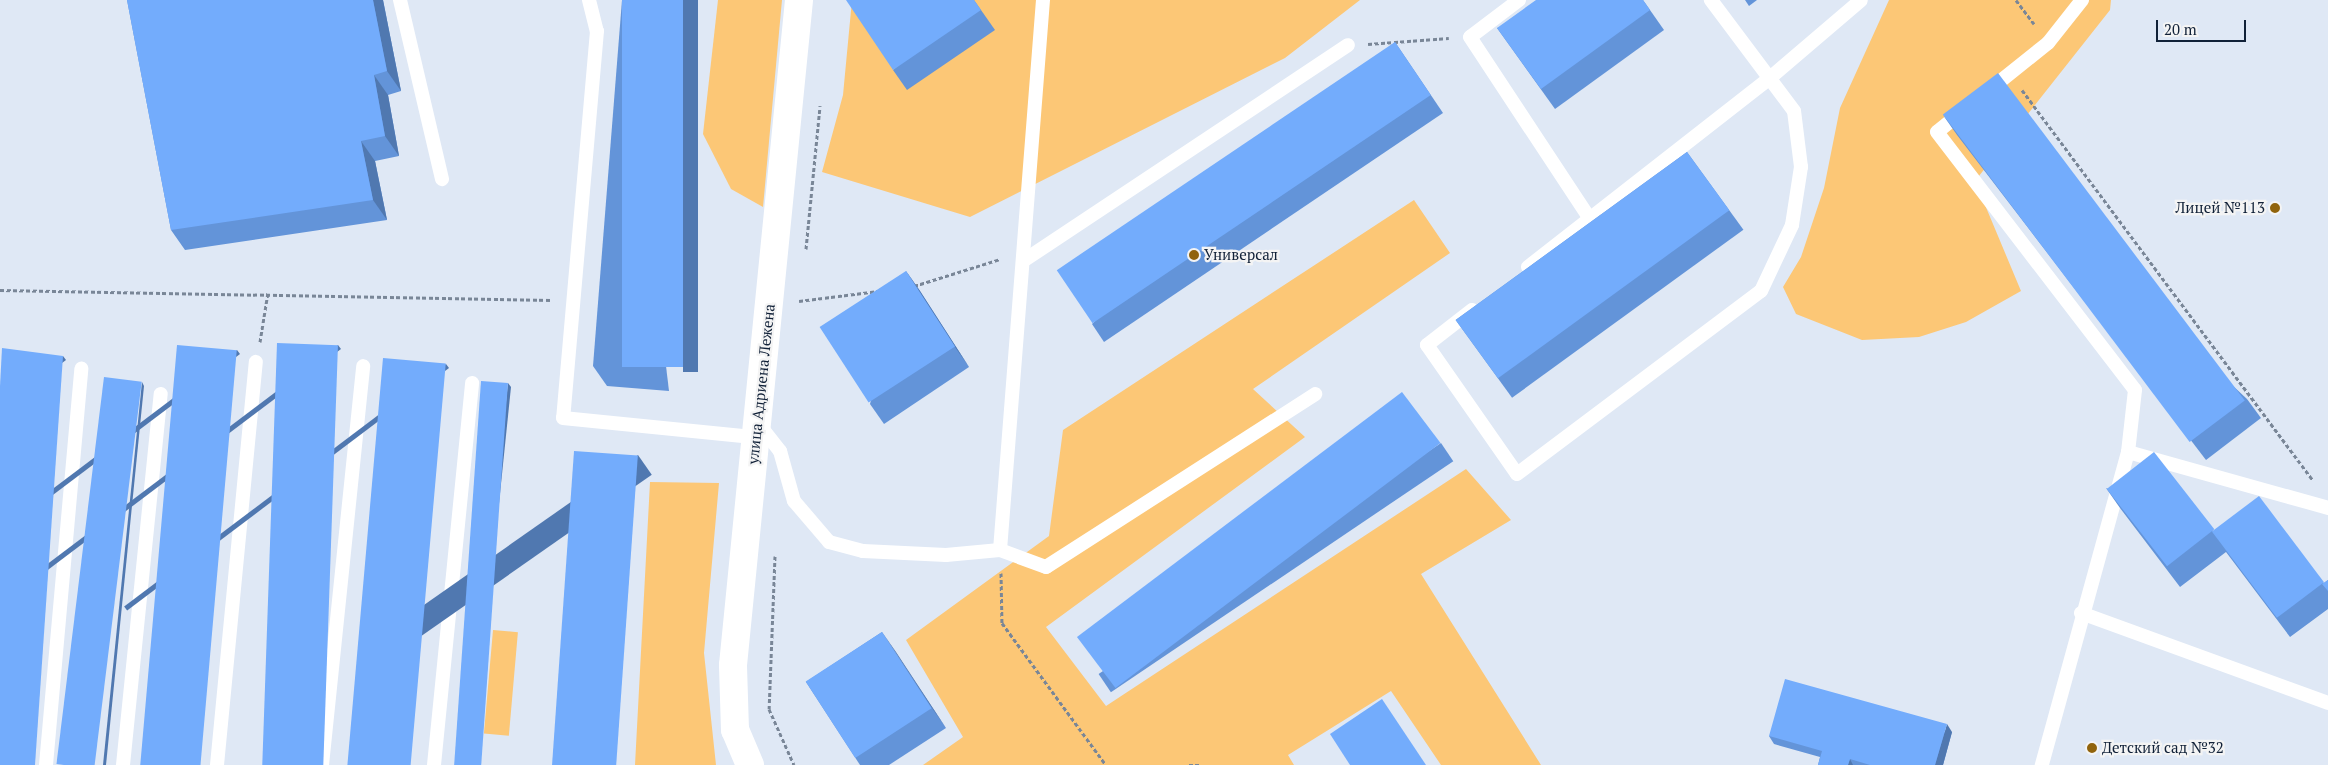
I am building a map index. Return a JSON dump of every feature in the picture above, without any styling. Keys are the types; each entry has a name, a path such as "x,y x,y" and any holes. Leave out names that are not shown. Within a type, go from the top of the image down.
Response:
{"street":[{"name":"улица Адриена Лежена","path":"750,765 735,730 733,665 799,0"}],"lane":[{"path":"400,0 442,179"},
{"path":"588,0 596,31 576,301 563,418 756,430 780,451 794,501 829,542 891,552 946,555 1000,550 1046,567 1315,394"},
{"path":"1000,550 1043,0"},
{"path":"1519,0 1470,37 1590,219"},
{"path":"1481,303 1427,345 1517,474 1761,291 1792,225 1801,167 1794,110 1771,77 1711,0"},
{"path":"1512,279 1771,77 1861,0"},
{"path":"2042,765 2081,613 2128,452 2135,390 1937,132 2048,43 2082,0"},
{"path":"1023,261 1348,45"},
{"path":"217,765 256,362"},
{"path":"322,765 363,366"},
{"path":"46,765 81,369"},
{"path":"434,765 472,382"},
{"path":"123,765 161,394"},
{"path":"2128,452 2328,508"},
{"path":"2081,613 2328,703"}],"path":[{"path":"2016,0 2048,43"},
{"path":"1348,45 1470,37"},
{"path":"2010,73 2316,484"},
{"path":"806,254 821,98"},
{"path":"908,287 992,258 1023,261"},
{"path":"799,301 890,289"},
{"path":"0,290 268,292 576,301"},
{"path":"798,310 800,291"},
{"path":"256,362 268,292"},
{"path":"776,550 769,709 794,765"},
{"path":"1000,550 1002,623 1106,765"},
{"path":"1189,765 1199,765"}],"shaded area":[{"path":"718,0 782,0 763,207 731,189 703,134"},
{"path":"852,0 1360,0 1285,58 970,217 822,172 843,95"},
{"path":"1889,0 2111,0 2110,10 1975,181 2021,291 1966,322 1919,337 1862,340 1796,314 1783,287 1801,257 1824,188 1840,108"},
{"path":"1414,200 1450,253 1253,389 1305,437 1046,627 1106,706 1466,469 1511,520 1421,574 1541,765 1441,765 1391,691 1288,755 1294,765 923,765 963,737 906,640 1049,536 1063,430"},
{"path":"650,482 719,483 704,653 716,765 635,765"},
{"path":"493,630 518,632 509,736 484,734"}],"building":[{"path":"127,0 373,0 387,71 374,75 385,136 361,141 373,200 171,230"},
{"path":"622,0 683,0 683,367 622,367"},
{"path":"846,0 974,0 981,10 893,70"},
{"path":"1536,0 1643,0 1650,10 1541,89 1497,28"},
{"path":"1395,42 1431,95 1093,323 1057,270"},
{"path":"1998,73 2245,400 2190,442 1943,115"},
{"path":"1687,152 1729,210 1498,378 1456,320"},
{"path":"906,271 955,346 869,403 820,327"},
{"path":"277,343 338,345 323,765 262,765"},
{"path":"177,345 237,350 200,765 140,765"},
{"path":"2,348 63,356 35,765 0,765 0,386"},
{"path":"383,358 446,363 411,765 347,765"},
{"path":"104,377 142,382 95,765 56,764"},
{"path":"481,381 508,383 481,765 454,765"},
{"path":"1402,392 1441,443 1115,688 1077,637"},
{"path":"574,451 638,455 616,765 552,765"},
{"path":"2154,452 2214,529 2167,566 2107,489"},
{"path":"2259,496 2324,582 2277,618 2212,532"},
{"path":"2328,580 2328,591 2322,584"},
{"path":"882,632 932,708 855,758 806,682"},
{"path":"1785,679 1947,724 1935,765 1870,765 1850,759 1848,765 1818,765 1822,751 1769,736"},
{"path":"1382,699 1426,765 1350,765 1330,734"}],"place":[{"name":"Лицей №113","path":"2275,208"},
{"name":"Универсал","path":"1194,255"},
{"name":"Детский сад №32","path":"2092,748"}]}
